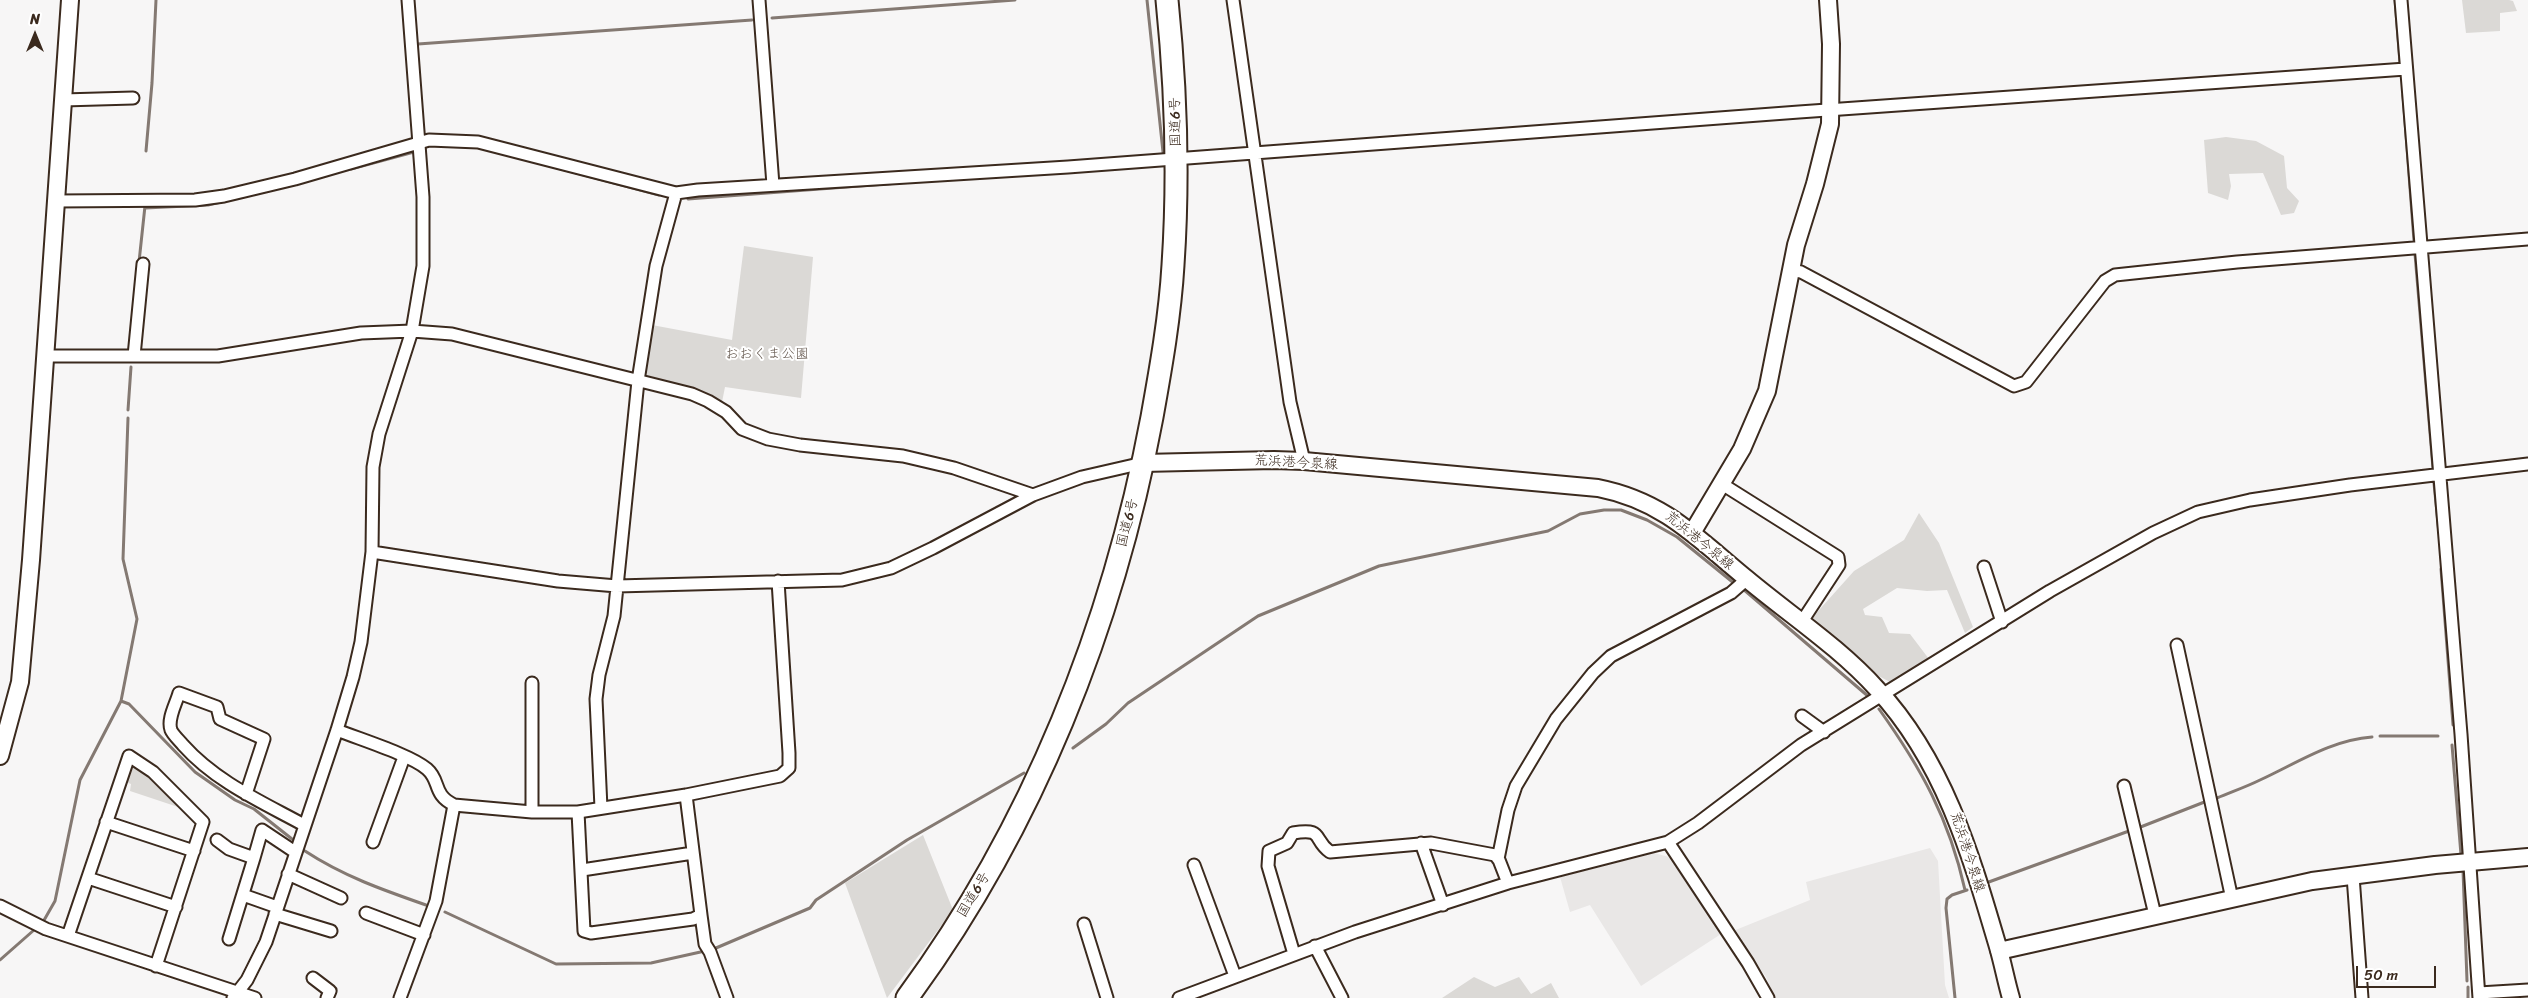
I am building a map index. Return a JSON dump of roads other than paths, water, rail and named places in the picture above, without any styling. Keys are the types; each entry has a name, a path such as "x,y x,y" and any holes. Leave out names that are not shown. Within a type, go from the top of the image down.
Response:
{"highway":[{"name":"国道6号","path":"907,998 936,956 993,863 1049,756 1101,618 1118,562 1143,463 1160,370 1173,266 1176,158 1174,76 1167,0"}],"street":[{"path":"0,755 4,731 20,682 70,0"},
{"path":"234,995 247,980 266,942 337,730 353,678 361,642 372,552 373,467 379,434 412,331 423,266 423,197 408,0"},
{"path":"759,0 773,185"},
{"path":"1233,0 1290,402 1304,462"},
{"path":"1692,533 1746,442 1767,391 1791,270 1827,138 1831,110 1831,44 1828,0"},
{"path":"2401,0 2479,996 2528,990"},
{"path":"56,201 195,200 224,196 295,179 429,140 444,139 478,142 676,193 2406,69"},
{"path":"63,100 133,98"},
{"path":"601,808 596,699 599,675 614,616 638,381 656,266 676,193"},
{"path":"1791,270 1801,272 1892,319 2014,386 2026,382 2105,281 2115,275 2237,262 2528,239"},
{"path":"134,356 143,264"},
{"path":"45,356 218,356 334,337 412,331 452,334 692,394 726,412 742,429 768,439 784,443 903,456 928,461 1004,483 1033,495"},
{"name":"荒浜港今泉線","path":"1143,463 1274,460 1598,488 1643,500 1665,513 1847,660 1883,696 1917,738 1953,808 1999,950 2012,998"},
{"path":"372,552 558,581 617,586 842,580 891,568 934,548 1033,495 1082,477 1143,463"},
{"path":"1179,998 1315,946 1508,883 1668,842 1698,823 1794,750 2002,622 2153,533 2198,512 2250,500 2439,474 2528,464"},
{"path":"1722,484 1838,557 1839,564 1801,623"},
{"path":"1984,567 2002,622"},
{"path":"1498,859 1508,810 1516,786 1556,719 1593,673 1611,656 1731,593 1747,579"},
{"path":"337,730 404,757 428,770 444,800 454,806 532,812 578,812 780,776 789,768 778,581"},
{"path":"2177,645 2232,899"},
{"path":"532,683 532,812"},
{"path":"246,794 264,739 220,719 217,706 179,693 170,721 171,731 196,760 214,775 246,794 304,826"},
{"path":"1802,716 1824,732"},
{"path":"68,936 129,756 153,772 203,822 156,966"},
{"path":"373,842 404,757"},
{"path":"2124,786 2155,916"},
{"path":"686,794 705,944 710,952 727,998"},
{"path":"400,998 436,901 454,806"},
{"path":"578,812 584,931 591,933 693,919 700,915"},
{"path":"106,822 194,851"},
{"path":"229,939 262,830 295,852"},
{"path":"1294,954 1268,866 1269,851 1287,843 1293,834 1309,831 1320,837 1330,852 1358,851 1420,843 1495,855 1508,883"},
{"path":"217,840 229,849 254,858"},
{"path":"1668,842 1753,971 1768,998"},
{"path":"1420,843 1443,905"},
{"path":"582,870 693,854"},
{"path":"1999,950 2312,881 2528,857"},
{"path":"1194,865 1235,976"},
{"path":"288,874 341,898"},
{"path":"2352,876 2362,998"},
{"path":"88,878 176,907"},
{"path":"243,895 331,931"},
{"path":"0,906 46,929 156,966 234,995 255,998"},
{"path":"366,913 424,935"},
{"path":"1084,924 1107,998"},
{"path":"1315,946 1342,998"},
{"path":"313,978 330,991 327,998"}],"waterway":[{"path":"146,151 156,0"},
{"path":"772,18 1015,0"},
{"path":"1147,0 1163,152"},
{"path":"2395,0 2400,63"},
{"path":"418,44 752,20"},
{"path":"2403,95 2414,241"},
{"path":"351,169 414,152"},
{"path":"539,163 659,195"},
{"path":"688,199 899,183"},
{"path":"145,208 208,205 221,202"},
{"path":"139,262 145,206"},
{"path":"2415,254 2433,468"},
{"path":"128,410 131,367"},
{"path":"121,701 137,619 123,559 128,418"},
{"path":"2434,483 2439,533"},
{"path":"1073,748 1106,724 1128,703 1258,616 1379,566 1548,531 1580,514 1604,510 1621,510 1647,520 1677,537 1735,584"},
{"path":"2441,569 2453,725"},
{"path":"1743,589 1869,697"},
{"path":"43,922 55,901 80,780 121,701 129,704 195,772 235,800 254,809 292,839"},
{"path":"1879,709 1908,752 1932,795 1951,840 1965,890"},
{"path":"2380,736 2438,736"},
{"path":"2217,798 2255,783 2328,747 2372,737"},
{"path":"2452,745 2461,855"},
{"path":"716,948 810,908 816,900 907,840 1024,773"},
{"path":"2138,828 2207,801"},
{"path":"1986,883 2129,831"},
{"path":"305,851 349,875 426,905"},
{"path":"2463,870 2467,981"},
{"path":"1955,998 1946,908 1947,899 1952,895 1967,890"},
{"path":"445,912 556,964 651,963 705,951"},
{"path":"0,960 34,930"},
{"path":"2468,987 2468,998"}],"park label":[{"name":"おおくま公園","path":"767,354"}]}
